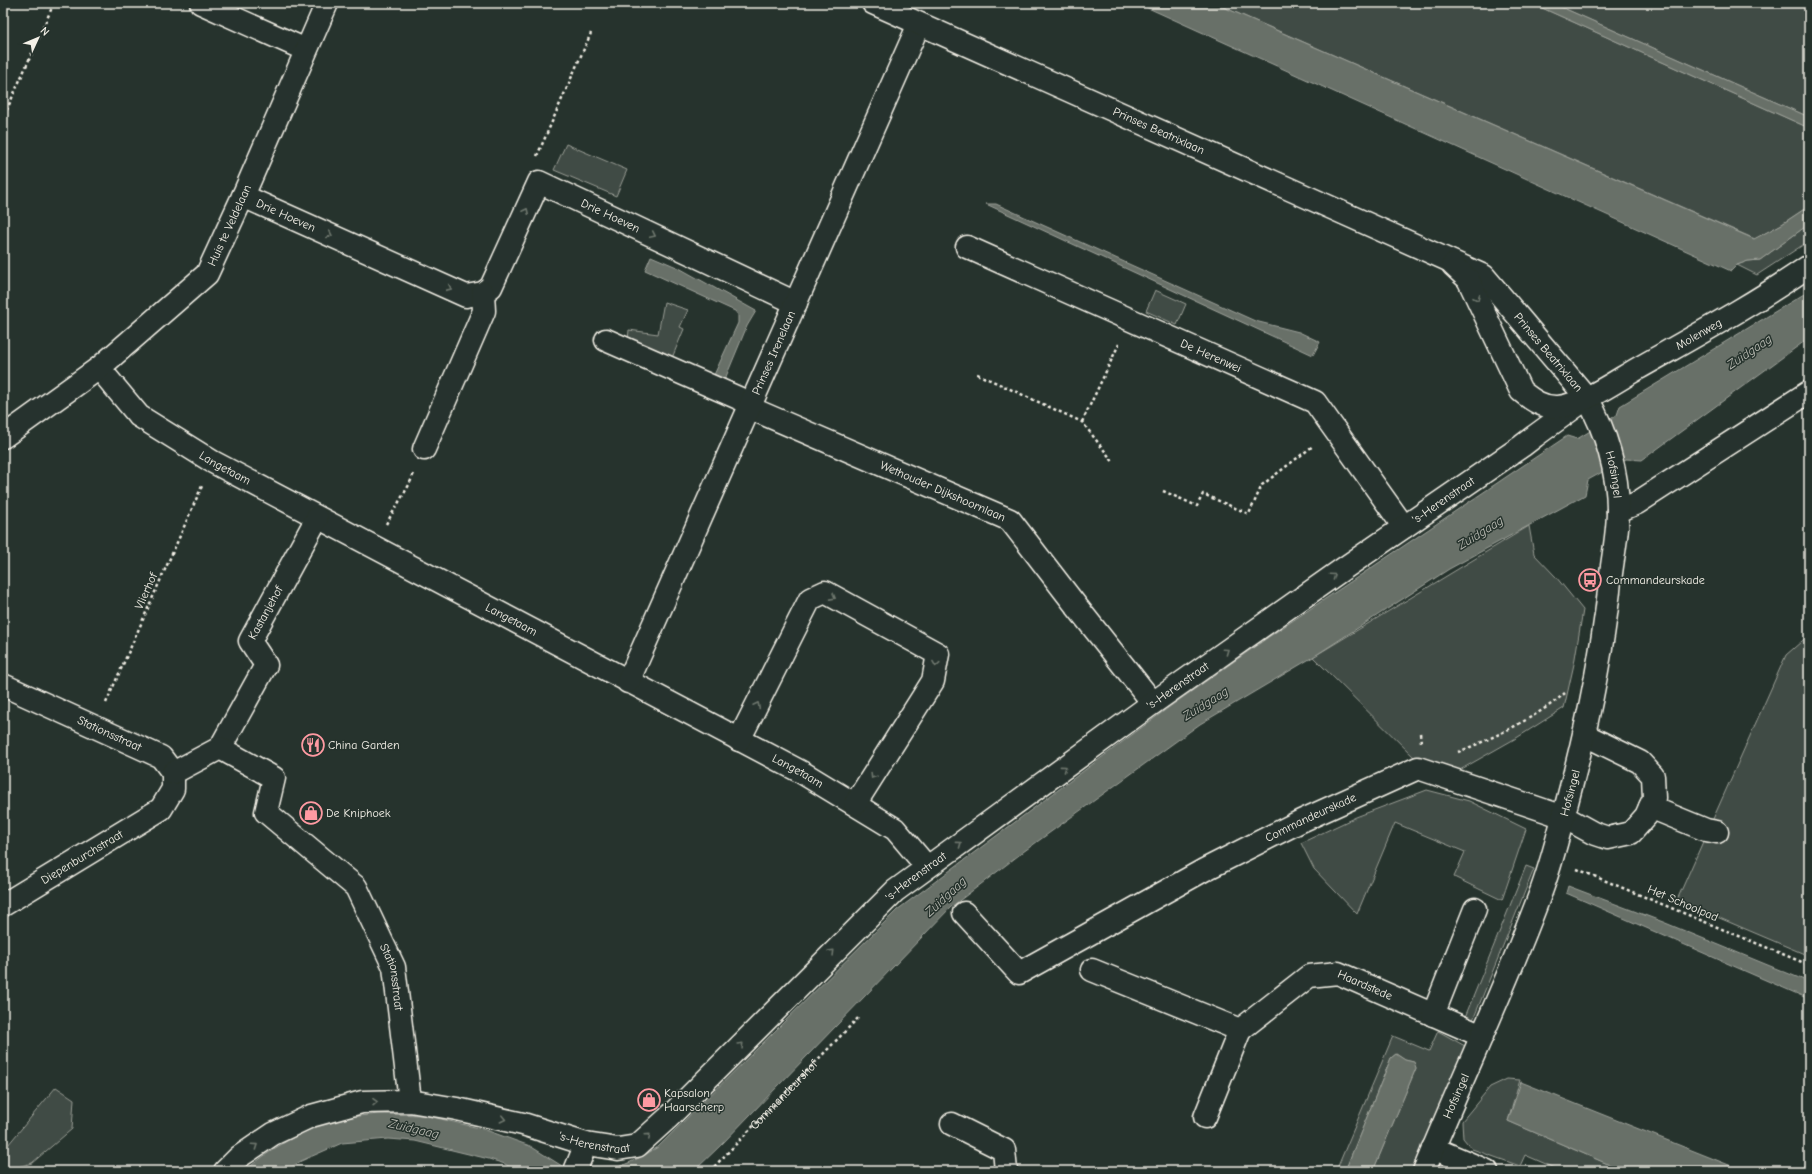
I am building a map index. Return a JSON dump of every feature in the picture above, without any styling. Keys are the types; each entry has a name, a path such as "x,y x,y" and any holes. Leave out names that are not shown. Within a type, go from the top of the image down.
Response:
{"street":[{"path":"201,3 306,50"},
{"name":"Huis te Veldelaan","path":"3,437 99,368 207,274 244,196 327,3"},
{"name":"Prinses Beatrixlaan","path":"873,3 1445,257 1484,276 1592,406"},
{"name":"Prinses Irenelaan","path":"628,682 919,24"},
{"path":"424,449 484,311 484,293 491,286 539,182"},
{"name":"Drie Hoeven","path":"539,182 796,302"},
{"name":"Drie Hoeven","path":"244,196 466,296 484,293"},
{"name":"De Herenwei","path":"967,247 1315,402 1404,527"},
{"name":"Prinses Beatrixlaan","path":"1445,257 1468,279 1521,391 1533,401 1548,407 1592,406"},
{"name":"Molenweg","path":"1592,406 1712,326 1809,266"},
{"name":"Wethouder Dijkshoornlaan","path":"606,340 751,406 1010,520 1077,608 1153,703"},
{"name":"Langetaam","path":"99,368 139,416 213,462 628,682 804,773 895,829 927,867"},
{"path":"1618,511 1637,503 1809,392"},
{"name":"Hofsingel","path":"1424,1171 1482,1036 1542,888 1564,816 1585,735 1603,642 1618,511 1615,479 1592,406"},
{"name":"'s-Herenstraat","path":"225,1171 239,1157 273,1134 311,1116 362,1102 410,1101 458,1109 523,1124 586,1144 618,1149 637,1146 670,1117 895,891 1153,703 1404,527 1522,446 1592,406"},
{"name":"Kastanjehof","path":"220,748 266,665 250,641 317,518"},
{"path":"740,740 810,599 825,592 938,654 934,681 855,804"},
{"name":"Stationsstraat","path":"3,685 161,757 173,773"},
{"path":"1418,768 1564,816 1593,833 1608,838 1631,834 1646,816 1654,798 1653,776 1640,762 1585,735"},
{"path":"173,773 220,748"},
{"name":"Stationsstraat","path":"220,748 274,778 266,812 356,887 394,967 410,1101"},
{"name":"Commandeurskade","path":"964,913 1019,973 1204,870 1301,821 1418,768"},
{"name":"Diepenburchstraat","path":"3,905 161,809 173,789 173,773"},
{"path":"1650,807 1706,830 1717,832"},
{"path":"1433,1015 1475,909"},
{"path":"1092,970 1240,1030 1205,1117"},
{"name":"Haardstede","path":"1240,1030 1310,976 1338,973 1482,1036"},
{"path":"952,1124 1004,1150 1006,1171"},
{"path":"576,1170 586,1144"},
{"path":"1433,1148 1487,1171"}],"path":[{"path":"3,112 5,114 54,3"},
{"path":"539,182 535,162 591,32"},
{"path":"1082,422 1130,320"},
{"path":"977,374 1082,422 1114,463"},
{"path":"1163,491 1197,506 1204,494 1249,514 1262,485 1335,431"},
{"path":"373,547 409,485 424,449"},
{"name":"Vlierhof","path":"95,727 213,462"},
{"path":"1418,768 1477,744 1501,732 1544,708 1569,689"},
{"name":"Het Schoolpad","path":"1551,858 1809,965"},
{"name":"Commandeurshof","path":"710,1171 858,1018"}],"shaded area":[{"path":"1214,3 1531,3 1809,128 1809,206 1782,224 1755,239"},
{"path":"1552,3 1809,3 1809,117"},
{"path":"566,144 627,170 616,196 554,170"},
{"path":"1809,224 1809,241 1757,275 1737,265 1748,261 1760,260"},
{"path":"1155,290 1186,304 1177,325 1146,311"},
{"path":"664,302 688,310 680,327 684,329 672,358 628,340 629,330 658,334"},
{"path":"1529,526 1534,554 1556,577 1583,610 1574,664 1564,708 1518,737 1451,775 1433,776 1313,657"},
{"path":"1809,635 1809,956 1677,900 1786,655"},
{"path":"1427,790 1469,801 1526,829 1502,900 1454,877 1465,852 1395,823 1357,914 1314,869 1301,843 1356,817"},
{"path":"1526,866 1534,869 1473,1020 1465,1017"},
{"path":"1438,1031 1465,1046 1412,1171 1373,1171 1416,1068 1413,1062 1405,1060 1396,1054 1391,1058 1345,1171 1336,1171 1393,1036 1429,1051"},
{"path":"1507,1079 1520,1080 1508,1121 1624,1171 1562,1171 1525,1155 1520,1166 1472,1149 1463,1138 1462,1121 1490,1087"},
{"path":"56,1087 74,1099 72,1129 32,1163 7,1170 3,1164 3,1151"}],"water":[{"path":"1137,3 1214,3 1754,239 1782,224 1809,206 1809,224 1760,260 1748,261 1737,265 1731,271"},
{"path":"1531,3 1552,3 1809,117 1809,128"},
{"path":"986,204 996,204 1255,321 1299,332 1320,342 1313,355"},
{"path":"651,256 679,268 756,311 747,326 725,379 714,375 738,323 738,315 735,311 645,270"},
{"name":"Zuidgaag","path":"1809,291 1809,338 1642,460 1626,459 1588,480 1585,495 1449,569 1313,657 1200,724 1023,852 951,907 722,1144 694,1171 601,1171 616,1168 631,1162 658,1147 897,910 1172,705 1270,636 1567,436 1577,439 1617,415 1620,406"},
{"path":"1568,886 1663,922 1809,982 1809,999 1566,893"},
{"path":"1396,1054 1405,1060 1414,1062 1416,1068 1373,1171 1345,1171 1391,1058"},
{"path":"1521,1082 1744,1171 1624,1171 1508,1121"},
{"name":"Zuidgaag","path":"378,1114 424,1115 483,1129 530,1146 570,1171 516,1171 505,1164 489,1159 415,1141 388,1139 342,1143 301,1161 285,1171 245,1171 265,1155 287,1141 311,1129 340,1119"}],"place":[{"name":"Commandeurskade","path":"1590,580"},
{"name":"China Garden","path":"313,745"},
{"name":"De Kniphoek","path":"311,813"},
{"name":"Kapsalon Haarscherp","path":"649,1100"}]}
